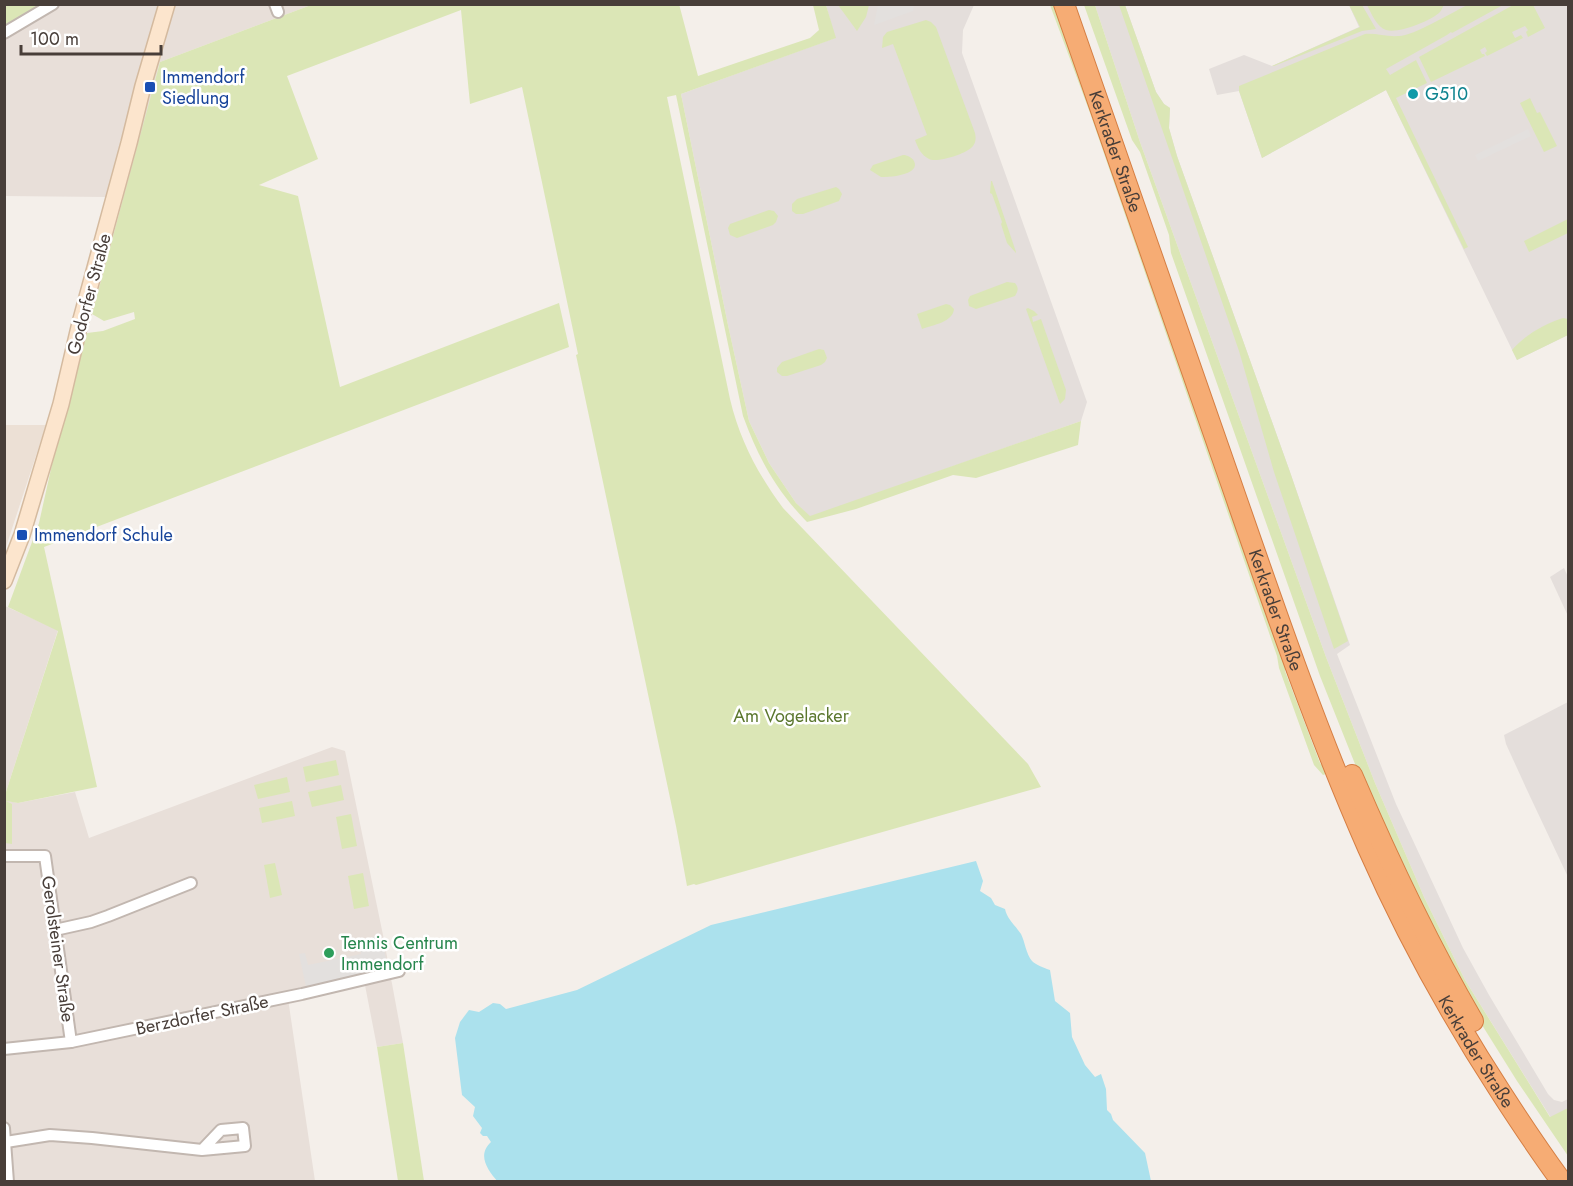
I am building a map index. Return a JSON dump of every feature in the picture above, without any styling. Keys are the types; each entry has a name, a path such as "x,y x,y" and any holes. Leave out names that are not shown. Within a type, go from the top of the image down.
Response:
{"highway":[{"name":"Kerkrader Straße","path":"1064,4 1280,622 1318,726 1368,849 1442,996 1485,1067 1562,1182"},
{"name":"Kerkrader Straße","path":"1077,4 1286,605 1329,721 1410,905 1454,989 1489,1049 1569,1168"}],"street":[{"path":"4,33 53,4"},
{"name":"Godorfer Straße","path":"4,581 21,535 61,404 80,322 167,4"},
{"name":"Gerolsteiner Straße","path":"4,856 45,856 71,1042"},
{"path":"55,930 92,922 190,883"},
{"name":"Berzdorfer Straße","path":"4,1049 71,1042 302,994 399,971"},
{"path":"4,1128 8,1182"},
{"path":"6,1142 50,1135 202,1150"}],"shaded area":[{"path":"878,4 914,5 913,11 874,25"},
{"path":"41,5 311,5 160,62 124,200 105,197 5,196 4,26"},
{"path":"826,5 974,5 963,30 962,53 1087,402 1081,421 810,517 796,503 769,463 749,421 681,94 835,38"},
{"path":"1095,5 1125,5 1156,92 1164,104 1170,108 1169,128 1177,156 1350,645 1337,654 1396,804 1463,948 1489,995 1548,1094 1554,1100 1562,1102 1568,1099 1568,1132 1551,1118 1465,980 1424,897 1375,783 1326,657 1140,142"},
{"path":"1349,5 1568,5 1568,335 1517,360 1386,90 1262,158 1239,91 1217,95 1209,69 1244,55 1272,66 1359,27"},
{"path":"1528,129 1531,136 1478,161 1475,155"},
{"path":"5,425 46,425 4,550"},
{"path":"1564,568 1568,577 1568,616 1550,577"},
{"path":"5,606 58,630 5,795"},
{"path":"1568,702 1568,877 1506,744 1504,735"},
{"path":"332,747 345,751 403,1043 377,1047 363,975 287,992 315,1181 5,1181 4,800 18,803 75,792 89,838"},
{"path":"381,935 388,968 306,987 299,954 305,953 308,965 361,954 359,941"}],"green space":[{"path":"5,4 41,4 41,5 5,26"},
{"name":"Am Vogelacker","path":"679,4 698,76 810,38 819,30 813,5 826,5 836,38 681,94 749,421 769,463 796,503 810,516 1081,421 1078,445 976,478 953,475 856,509 807,522 786,498 769,473 743,416 676,95 667,97 730,399 739,429 758,470 783,508 1028,764 1041,787 687,886 522,87 470,104 461,10 287,76 318,159 259,185 298,196 340,387 559,303 569,347 44,547 97,787 18,803 6,801 12,804 12,844 5,843 5,795 58,631 8,607 39,523 59,433 87,333 103,331 135,319 134,312 104,321 92,314 160,62 311,5"},
{"path":"1469,4 1503,5 1386,69 1390,75 1416,60 1427,83 1396,98 1468,247 1464,249 1386,90 1262,158 1239,86 1365,34 1399,36 1414,32"},
{"path":"1515,4 1533,5 1545,28 1528,37 1526,32 1528,30 1525,26 1512,32 1515,38 1521,35 1523,38 1487,56 1485,47 1480,50 1485,56 1431,82 1419,57"},
{"path":"838,5 869,5 866,17 857,31"},
{"path":"1050,5 1056,5 1285,655 1285,671 1320,763 1329,773 1323,775 1314,765 1090,113"},
{"path":"1084,5 1095,5 1140,142 1326,657 1375,783 1424,897 1465,980 1550,1117 1568,1108 1568,1156 1477,1017 1448,964 1361,779 1320,676 1171,253 1169,235 1140,152 1132,140"},
{"path":"1119,5 1125,5 1156,92 1164,104 1170,108 1169,128 1177,156 1348,641 1334,649 1274,472 1239,351"},
{"path":"1349,5 1362,5 1376,29 1362,31 1272,66 1360,27"},
{"path":"1367,5 1444,5 1439,13 1429,20 1391,31 1380,26"},
{"path":"926,20 936,27 976,137 970,149 959,155 938,160 929,159 924,155 915,140 927,135 893,44 882,48 883,37 887,32"},
{"path":"1530,98 1537,113 1540,112 1557,146 1544,152 1520,103"},
{"path":"903,155 915,163 914,169 908,173 881,177 870,170 873,165"},
{"path":"991,181 1016,253 1007,243 1002,222 990,193"},
{"path":"836,187 842,194 839,201 803,214 796,214 792,211 792,204 797,199"},
{"path":"769,210 774,211 778,216 773,225 737,238 730,235 728,228 730,224"},
{"path":"1568,219 1568,233 1529,252 1524,241"},
{"path":"1007,282 1015,283 1018,289 1015,296 976,309 969,306 970,296"},
{"path":"946,304 954,309 950,317 922,329 917,314"},
{"path":"1026,309 1038,315 1032,317 1033,322 1041,319 1066,390 1065,399 1060,404"},
{"path":"1563,318 1568,319 1568,335 1517,360 1512,350 1517,345 1535,331"},
{"path":"819,349 824,350 827,358 821,365 787,376 782,376 777,372 782,362"},
{"path":"336,760 339,775 306,782 303,767"},
{"path":"287,777 290,792 258,799 254,785"},
{"path":"341,785 344,800 312,807 308,792"},
{"path":"292,801 295,816 262,823 259,808"},
{"path":"351,814 357,846 342,849 336,817"},
{"path":"275,863 282,895 270,898 264,865"},
{"path":"363,873 369,906 354,909 348,876"},
{"path":"403,1043 424,1181 398,1181 377,1047"}],"water":[{"path":"976,861 983,881 980,891 991,898 995,905 1005,909 1009,919 1021,934 1032,961 1050,970 1055,1001 1070,1013 1072,1037 1085,1065 1095,1077 1101,1074 1106,1089 1107,1110 1113,1120 1145,1153 1151,1181 498,1182 490,1172 484,1157 491,1142 487,1136 480,1133 482,1128 473,1116 475,1107 462,1095 455,1038 460,1022 469,1010 479,1012 493,1003 500,1004 506,1009 577,990 711,925"}],"place":[{"name":"Immendorf Siedlung","path":"150,87"},
{"name":"G510","path":"1413,94"},
{"name":"Immendorf Schule","path":"22,535"},
{"name":"Tennis Centrum Immendorf","path":"329,953"}]}
